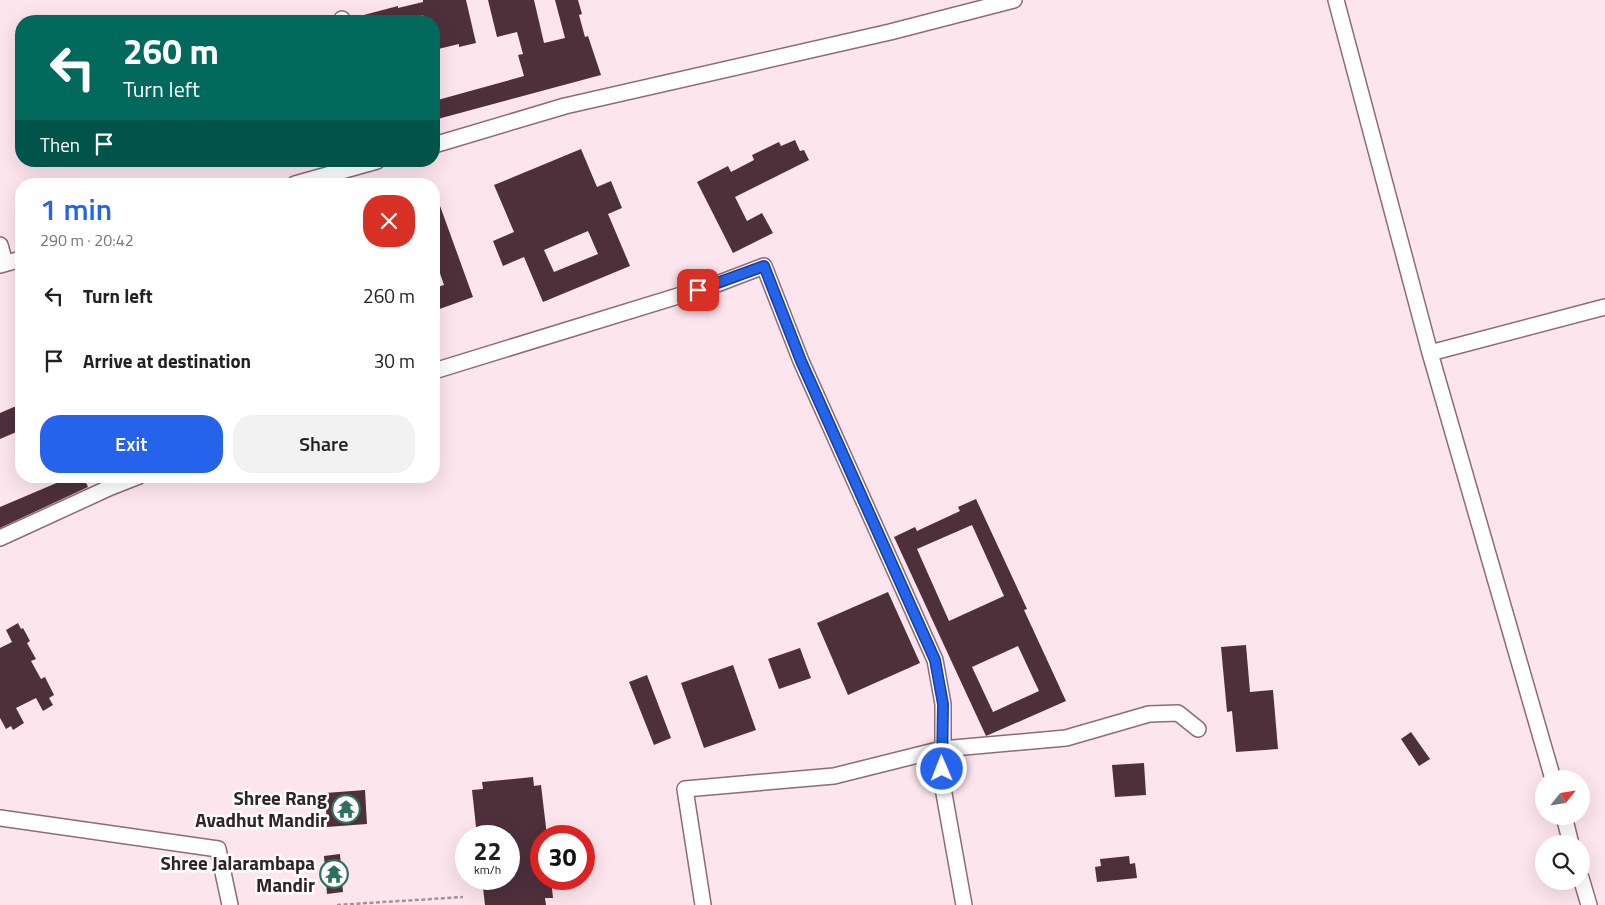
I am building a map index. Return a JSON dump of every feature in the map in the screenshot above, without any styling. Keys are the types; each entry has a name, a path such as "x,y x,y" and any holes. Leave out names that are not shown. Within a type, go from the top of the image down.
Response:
{"street":[{"path":"440,143 565,106 890,32 1014,0"},
{"path":"1336,0 1430,353 1550,770"},
{"path":"316,178 356,167"},
{"path":"0,245 2,264 15,261"},
{"path":"440,369 707,287 764,266 801,361 935,660 943,704 943,788 964,905"},
{"path":"1430,353 1605,307"},
{"path":"0,538 121,483"},
{"path":"703,905 685,789 834,776 942,749 1066,738 1149,714 1178,713 1198,730"},
{"path":"0,818 218,849 230,905"},
{"path":"1585,890 1589,905"}],"path":[{"path":"337,905 463,897"}],"building":[{"path":"423,0 466,0 476,43 459,47 459,44 440,49 440,15 364,15 423,2"},
{"path":"488,0 534,0 544,43 565,38 555,0 578,0 582,14 579,15 585,37 588,36 601,75 440,118 440,99 524,76 518,55 523,54 517,32 497,37"},
{"path":"795,140 800,151 804,150 809,160 735,197 747,221 762,213 773,233 733,253 697,182 728,166 731,172 754,160 752,155 779,142 781,146"},
{"path":"581,149 597,187 611,181 622,208 608,214 630,266 543,302 524,257 503,266 493,241 514,232 494,185","holes":["588,231 598,254 554,272 544,250"]},
{"path":"440,206 473,297 440,309 440,286 444,285 440,273"},
{"path":"15,407 15,433 0,439 0,413"},
{"path":"57,483 86,483 88,487 0,528 0,507"},
{"path":"976,499 1027,609 1024,610 1066,701 986,736 894,537 915,527 917,531 960,511 958,507","holes":["972,525 1004,596 949,621 917,549","1018,646 1039,691 993,712 972,667"]},
{"path":"888,592 920,663 848,695 817,623"},
{"path":"18,623 30,641 27,643 36,659 31,661 41,679 45,677 54,695 49,698 53,705 43,711 36,698 16,708 24,723 13,730 11,726 6,729 0,718 0,648 12,642 6,630"},
{"path":"1246,645 1250,692 1273,690 1278,749 1236,752 1232,711 1227,712 1221,647"},
{"path":"800,648 811,678 779,689 768,659"},
{"path":"733,665 756,730 704,748 681,683"},
{"path":"647,675 671,738 654,745 629,682"},
{"path":"1411,732 1430,759 1419,766 1401,739"},
{"path":"1144,763 1146,795 1115,797 1112,765"},
{"path":"533,777 534,786 541,785 546,825 530,825 530,890 552,890 553,898 545,898 546,905 485,905 483,890 520,890 520,825 476,825 472,790 483,789 482,782"},
{"name":"Shree Rang Avadhut Mandir","path":"365,790 367,824 327,827 325,793"},
{"name":"Shree Jalarambapa Mandir","path":"340,854 343,892 327,894 324,856"},
{"path":"1129,856 1130,864 1135,863 1137,878 1097,882 1095,867 1101,866 1100,859"}],"place":[{"name":"Shree Rang Avadhut Mandir","path":"346,809"},
{"name":"Shree Jalarambapa Mandir","path":"334,874"}],"route":[{"path":"698,290 764,266 801,361 935,660 943,704 942,769"}]}
